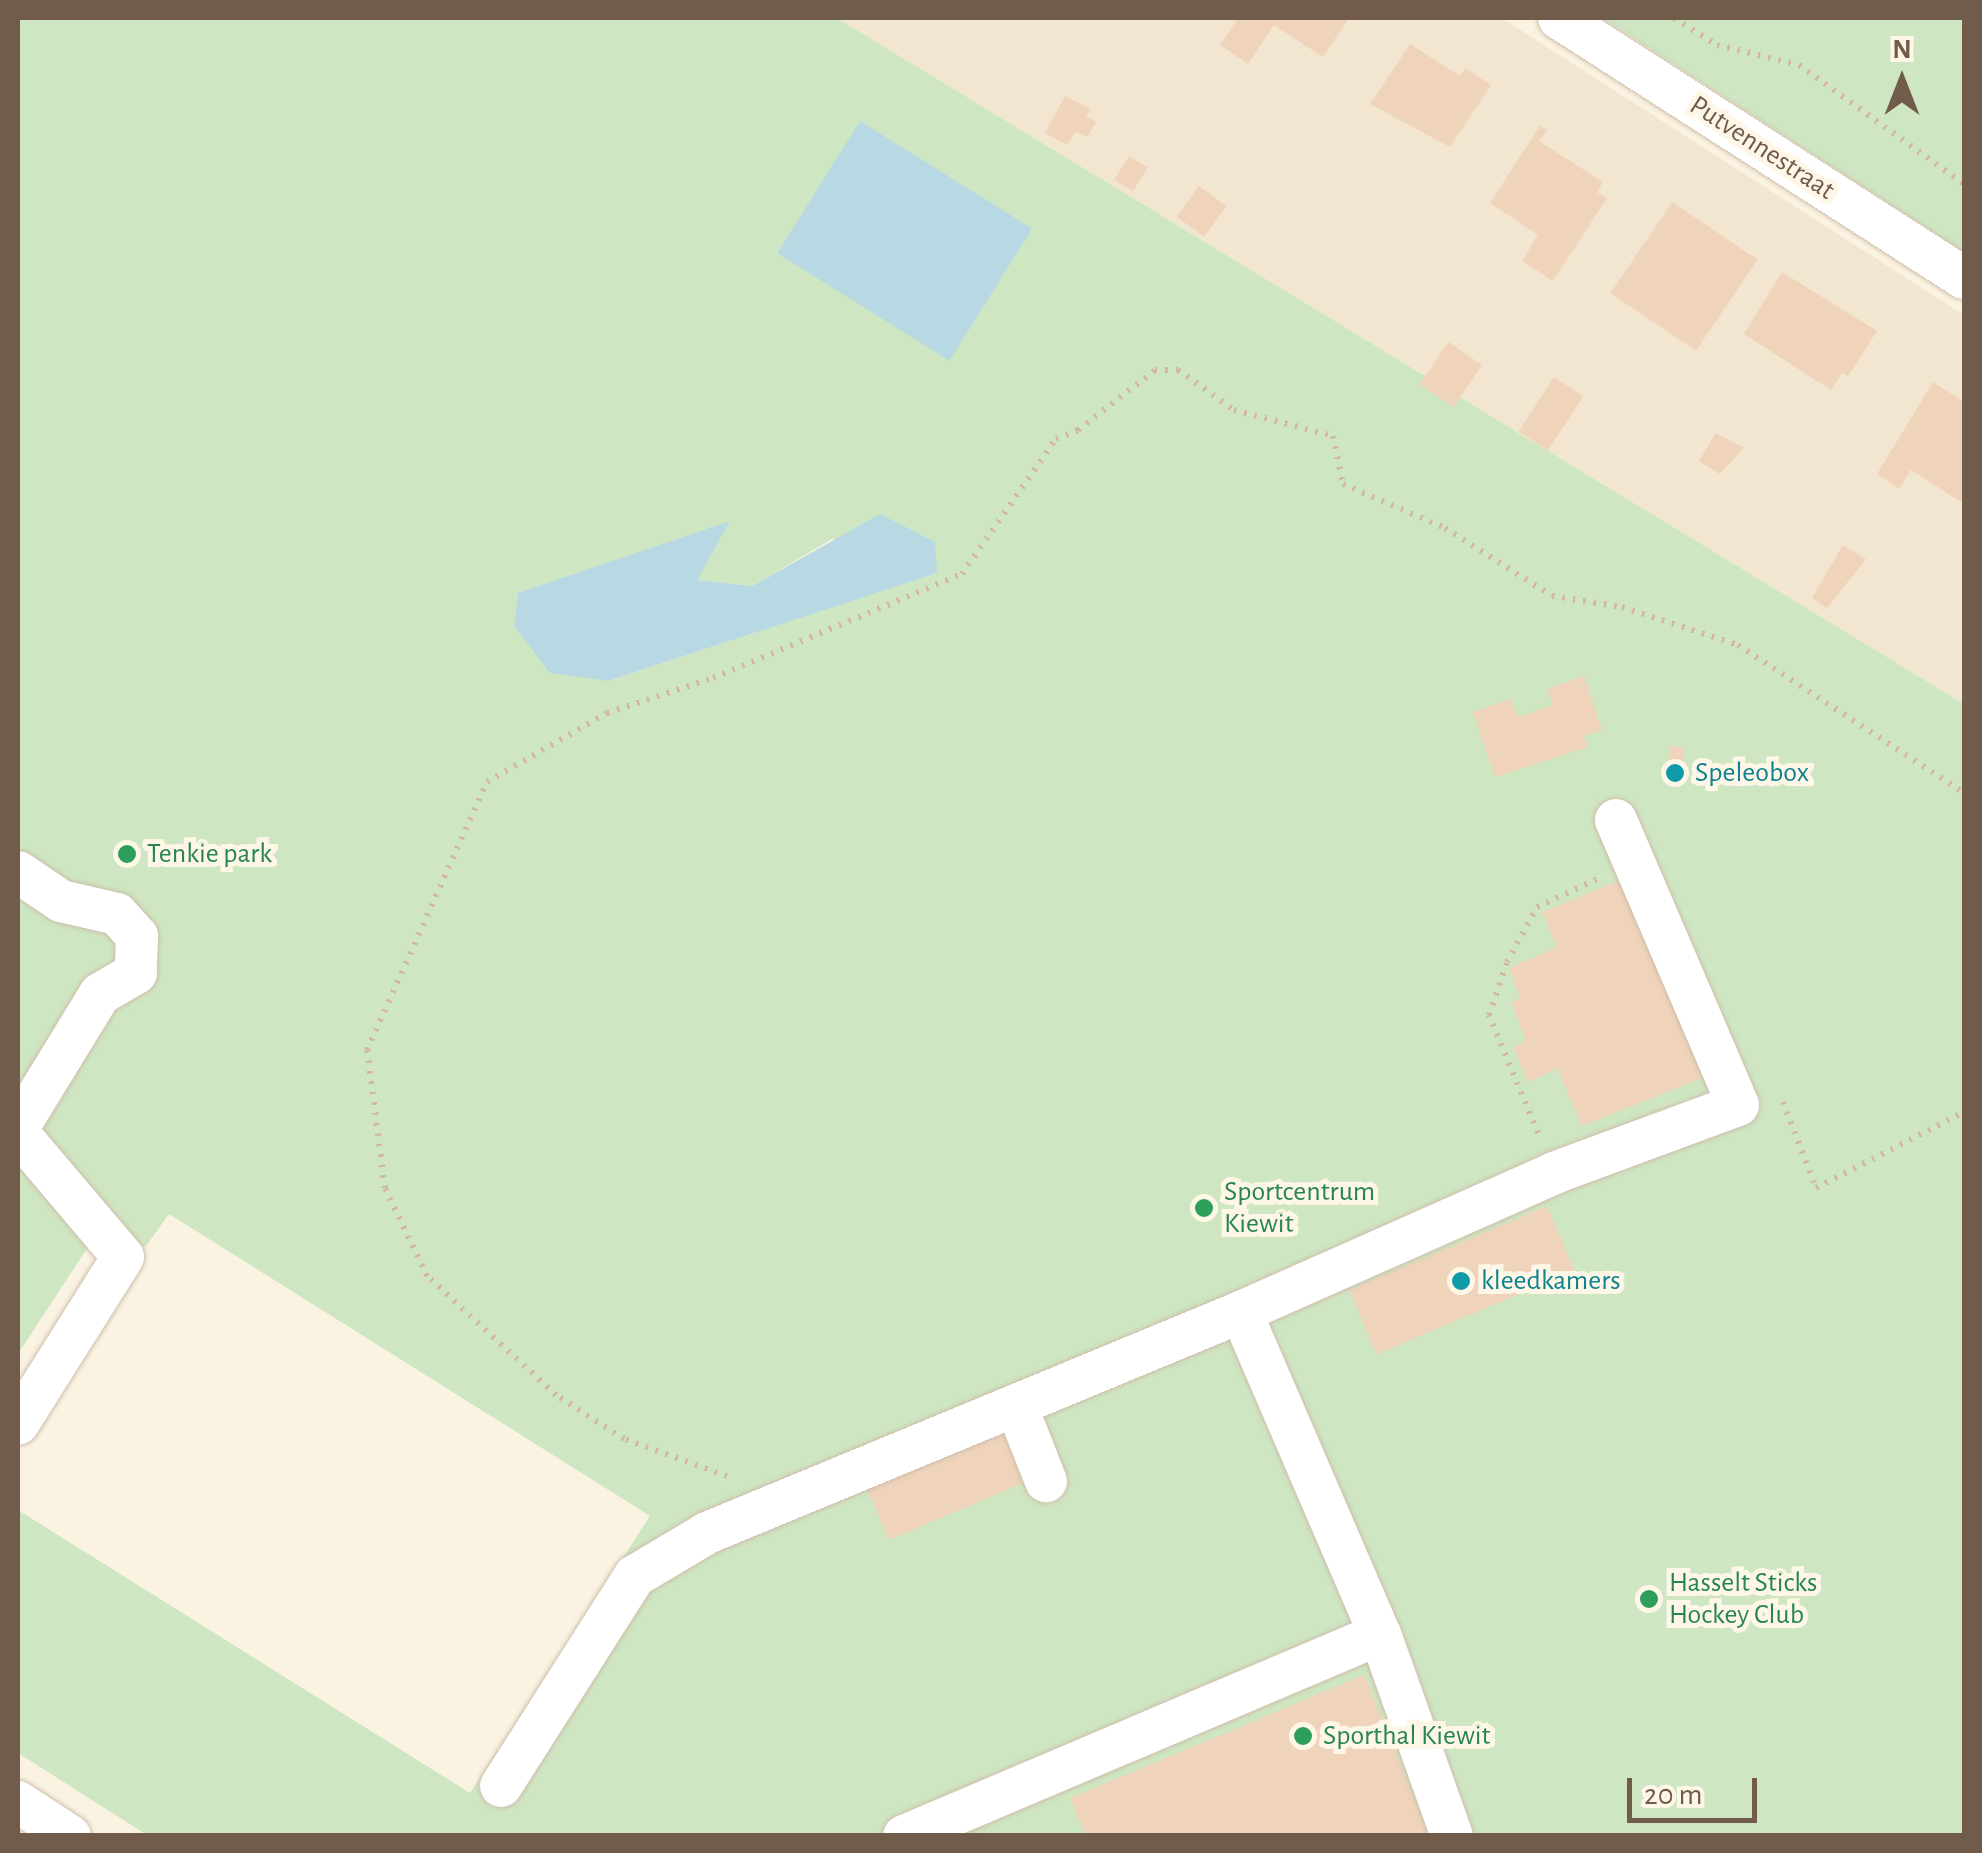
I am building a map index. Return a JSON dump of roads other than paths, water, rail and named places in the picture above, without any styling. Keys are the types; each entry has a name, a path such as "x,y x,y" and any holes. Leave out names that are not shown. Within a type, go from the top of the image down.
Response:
{"street":[{"name":"Putvennestraat","path":"1559,18 1964,278"},
{"path":"501,1786 634,1576 708,1532 1241,1312 1554,1173 1738,1106 1616,820"},
{"path":"18,872 60,900 116,914 137,936 136,973 100,994 18,1130 122,1257 18,1424"},
{"path":"1241,1312 1380,1634 1452,1836"},
{"path":"1016,1405 1046,1480"},
{"path":"904,1836 1380,1634"},
{"path":"18,1802 70,1836"}],"water":[{"path":"860,121 1032,229 949,361 777,253"},
{"path":"880,514 935,542 937,573 608,681 550,673 514,626 518,593 730,521 697,580 752,586"}],"place":[{"name":"Speleobox","path":"1675,773"},
{"name":"Tenkie park","path":"127,854"},
{"name":"Sportcentrum Kiewit","path":"1204,1208"},
{"name":"kleedkamers","path":"1461,1281"},
{"name":"Hasselt Sticks Hockey Club","path":"1649,1599"},
{"name":"Sporthal Kiewit","path":"1303,1736"}]}
